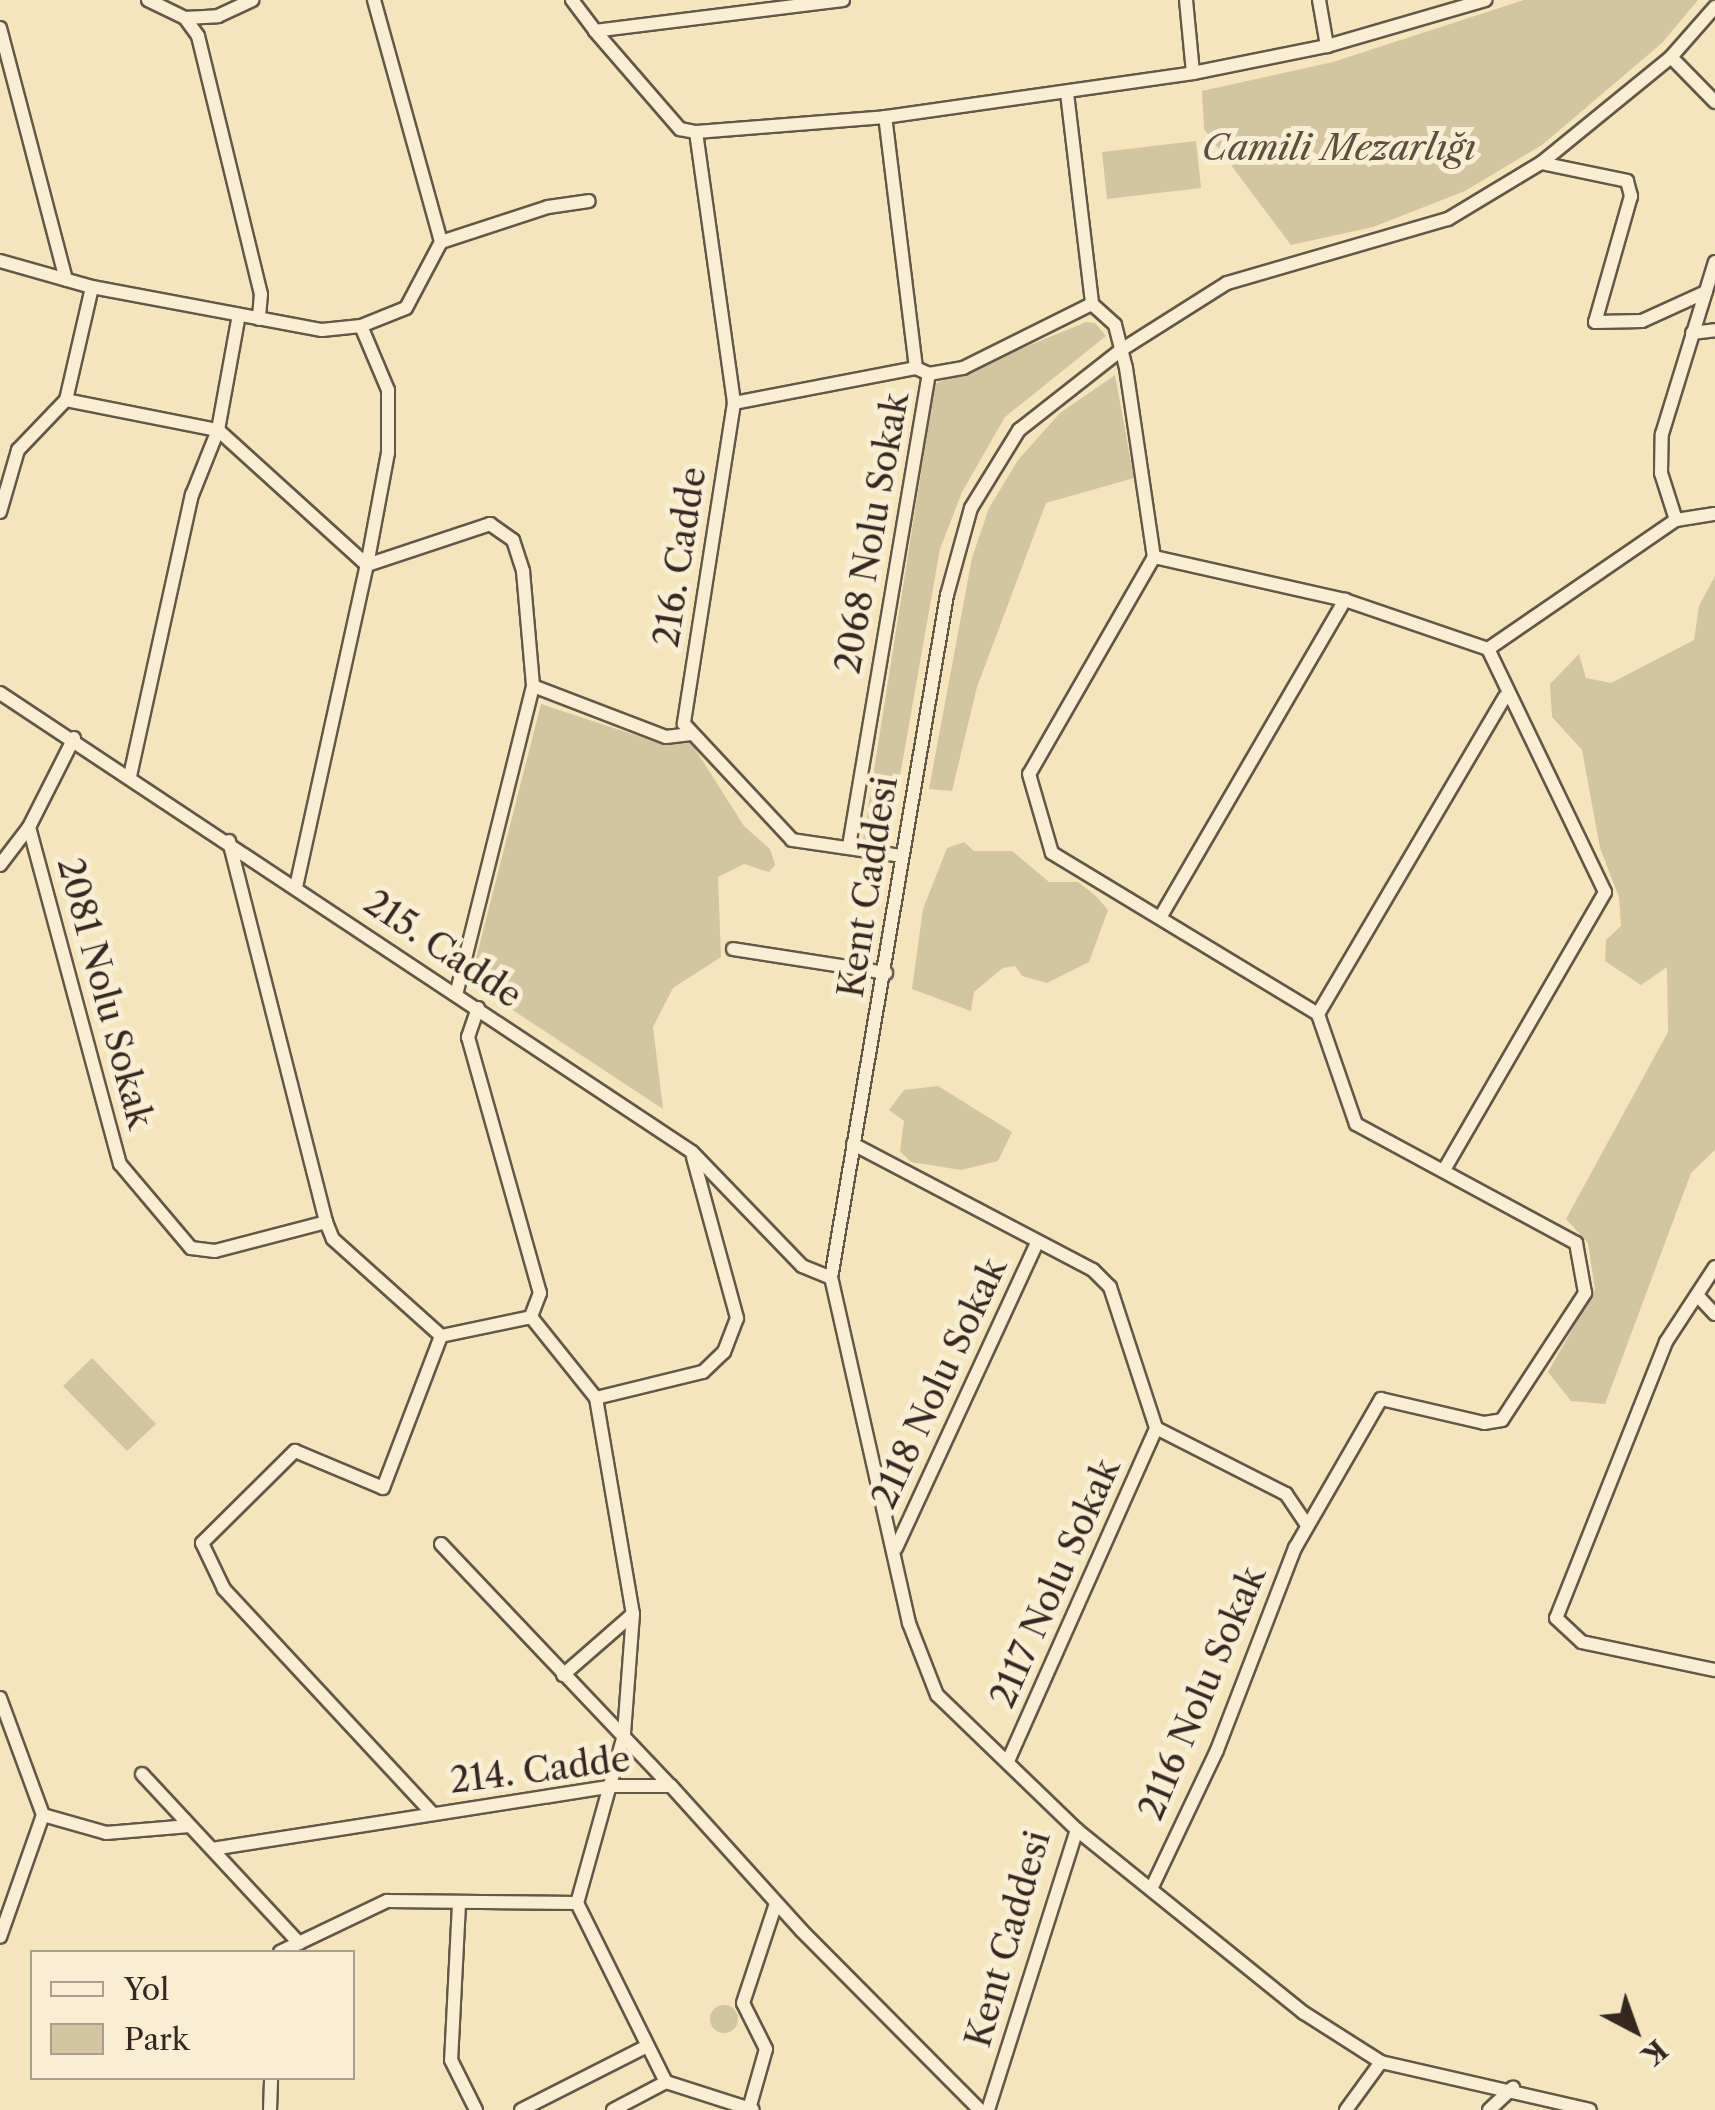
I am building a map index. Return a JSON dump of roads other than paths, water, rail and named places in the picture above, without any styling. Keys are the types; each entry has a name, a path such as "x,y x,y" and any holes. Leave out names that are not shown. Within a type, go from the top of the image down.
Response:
{"street":[{"path":"148,0 185,18 198,36 261,294 259,319"},
{"path":"185,18 218,16 252,0"},
{"path":"0,262 92,287 322,330 362,326 406,308 441,242 374,0"},
{"path":"572,0 680,128 696,132 885,117 1192,73 1327,46 1483,0"},
{"path":"595,31 843,0"},
{"path":"1186,0 1192,73"},
{"path":"1319,0 1327,46"},
{"name":"Kent Caddesi","path":"988,2110 1077,1830 937,1695 910,1623 832,1278 948,595 971,508 1019,430 1120,350 1227,283 1448,219 1541,163 1671,56 1715,7"},
{"path":"0,28 66,280"},
{"path":"1671,56 1715,102"},
{"path":"1067,93 1092,304 1115,325 1138,428 1154,558 1029,774 1052,853 1318,1014 1356,1124 1444,1170 1605,892 1506,697 1488,650 1345,600 1154,558"},
{"name":"2068 Nolu Sokak","path":"849,846 922,371 885,117"},
{"name":"216. Cadde","path":"691,734 684,724 734,403 696,132"},
{"path":"1541,163 1627,182 1631,196 1595,322 1642,321 1706,292"},
{"path":"441,242 548,207 589,201"},
{"path":"1676,520 1661,473 1662,434 1715,262"},
{"path":"0,512 18,450 66,400 92,287"},
{"path":"734,403 922,371 963,368 1092,304"},
{"path":"130,776 192,495 218,430 239,315"},
{"path":"296,887 368,565 388,453 388,390 362,326"},
{"path":"1692,333 1715,330"},
{"path":"66,400 218,430 368,565"},
{"path":"1488,650 1676,520 1715,514"},
{"path":"368,565 490,524 513,540 523,571 533,686 456,995"},
{"path":"1161,916 1345,600"},
{"path":"533,686 666,738 691,734 792,840 902,856"},
{"name":"215. Cadde","path":"0,693 228,840 692,1152 802,1266 832,1278"},
{"path":"1318,1014 1506,697"},
{"name":"2081 Nolu Sokak","path":"74,738 29,826 120,1164 191,1248 216,1251 326,1222"},
{"path":"0,865 29,826"},
{"path":"228,840 333,1239 441,1336"},
{"path":"733,949 886,974"},
{"path":"478,1008 468,1038 540,1293 531,1317"},
{"path":"853,1144 1093,1270 1110,1287 1156,1428 1286,1494 1307,1525"},
{"path":"596,1398 703,1372 724,1352 737,1318 692,1152"},
{"name":"2116 Nolu Sokak","path":"1153,1885 1217,1750 1307,1525 1381,1399 1484,1423 1502,1420 1586,1293 1576,1243 1444,1170"},
{"name":"2118 Nolu Sokak","path":"896,1548 1037,1243"},
{"path":"1715,1267 1666,1342 1556,1618 1582,1642 1715,1670"},
{"path":"1697,1294 1715,1314"},
{"path":"441,1336 531,1317"},
{"path":"531,1317 596,1398 633,1614 624,1735 613,1786 577,1903 645,2048 666,2082 751,2109 766,2049 743,2002 776,1903"},
{"path":"432,1814 224,1588 202,1542 295,1452 383,1488 441,1336"},
{"name":"2117 Nolu Sokak","path":"1008,1762 1156,1428"},
{"path":"441,1544 670,1786"},
{"path":"563,1675 633,1614"},
{"path":"0,1698 43,1815 0,1936"},
{"path":"142,1774 299,1943"},
{"name":"214. Cadde","path":"212,1849 613,1786 670,1786 776,1903 980,2110"},
{"path":"43,1815 106,1833 190,1826"},
{"path":"1077,1830 1153,1885 1304,2014 1382,2062 1513,2088 1590,2110"},
{"path":"284,1950 387,1901 577,1903"},
{"path":"459,1904 451,2060 476,2110"},
{"path":"521,2110 645,2048"},
{"path":"1346,2110 1382,2062"},
{"path":"270,2110 271,2080"},
{"path":"613,2110 666,2082"},
{"path":"1488,2110 1513,2088"}],"park label":[{"name":"Camili Mezarlığı","path":"1339,148"}]}
